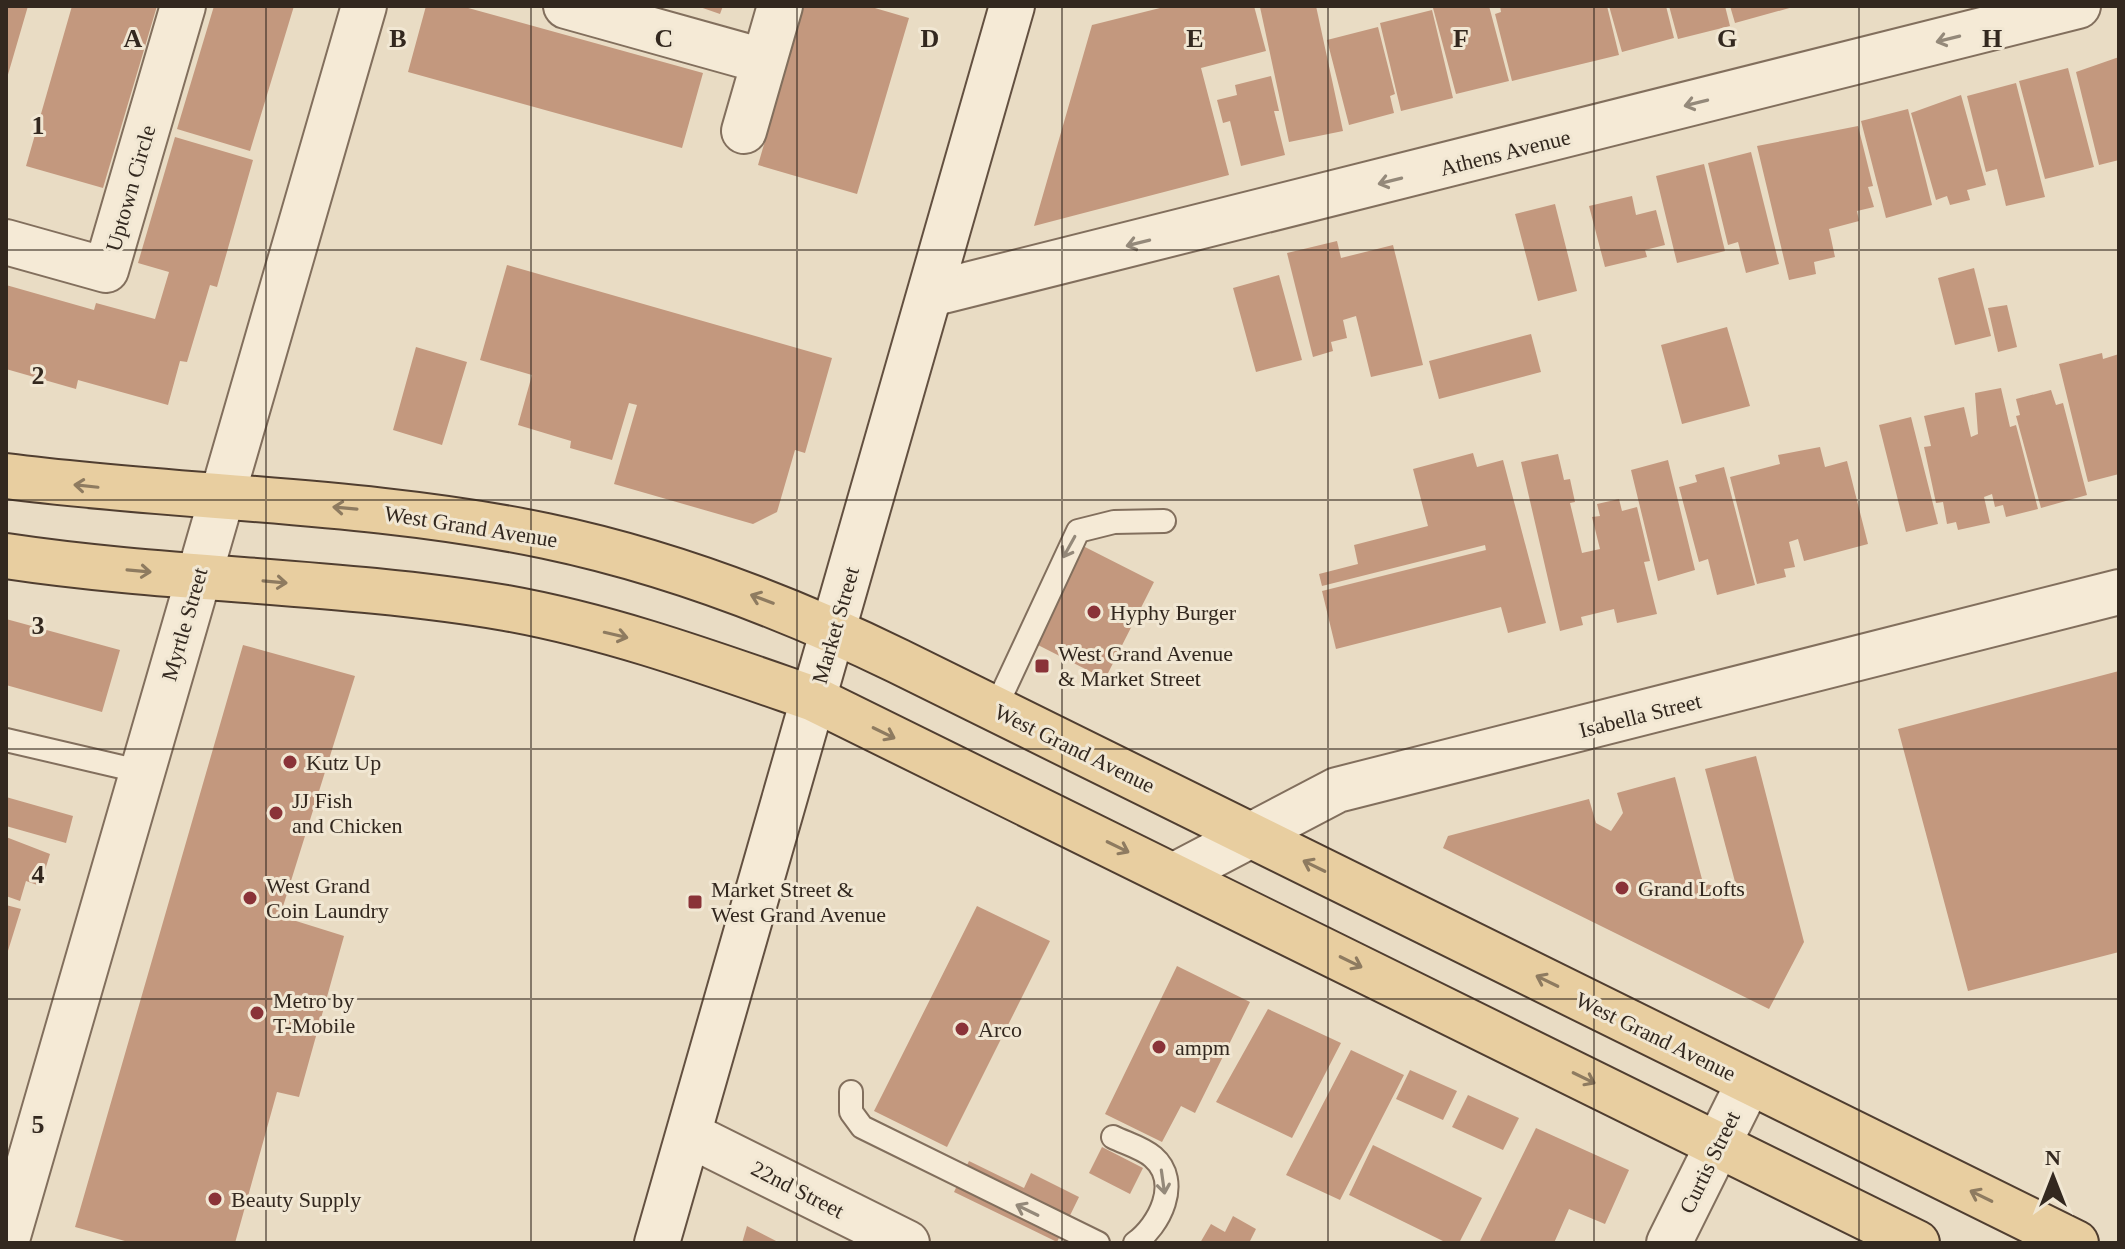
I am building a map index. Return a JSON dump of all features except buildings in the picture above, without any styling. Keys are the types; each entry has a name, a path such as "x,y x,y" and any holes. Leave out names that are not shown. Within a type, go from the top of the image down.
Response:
{"main road":[{"name":"West Grand Avenue","path":"6,476 399,512 547,536 687,572 834,629 2076,1243"},
{"path":"6,556 370,590 508,609 666,646 814,699 1917,1243"}],"street":[{"name":"Uptown Circle","path":"6,242 106,270 183,6"},
{"name":"Myrtle Street","path":"6,1243 364,6"},
{"path":"566,6 763,61"},
{"path":"744,131 780,6"},
{"name":"Market Street","path":"657,1243 1012,6"},
{"name":"Athens Avenue","path":"931,294 2078,6"},
{"name":"Isabella Street","path":"1175,875 1337,790 2119,592"},
{"name":"Curtis Street","path":"1669,1243 1749,1082"},
{"name":"22nd Street","path":"690,1135 907,1243"}],"lane":[{"path":"995,709 1078,531 1114,522 1164,521"},
{"path":"6,740 143,772"},
{"path":"851,1092 851,1112 862,1127 1098,1243"},
{"path":"1113,1137 1153,1157 1163,1172 1164,1202 1160,1218 1151,1232 1135,1243"}],"place":[{"name":"Hyphy Burger","path":"1094,612"},
{"name":"West Grand Avenue & Market Street","path":"1042,666"},
{"name":"Kutz Up","path":"290,762"},
{"name":"JJ Fish and Chicken","path":"276,813"},
{"name":"Grand Lofts","path":"1622,888"},
{"name":"West Grand Coin Laundry","path":"250,898"},
{"name":"Market Street & West Grand Avenue","path":"695,902"},
{"name":"Metro by T-Mobile","path":"257,1013"},
{"name":"Arco","path":"962,1029"},
{"name":"ampm","path":"1159,1047"},
{"name":"Beauty Supply","path":"215,1199"}]}
